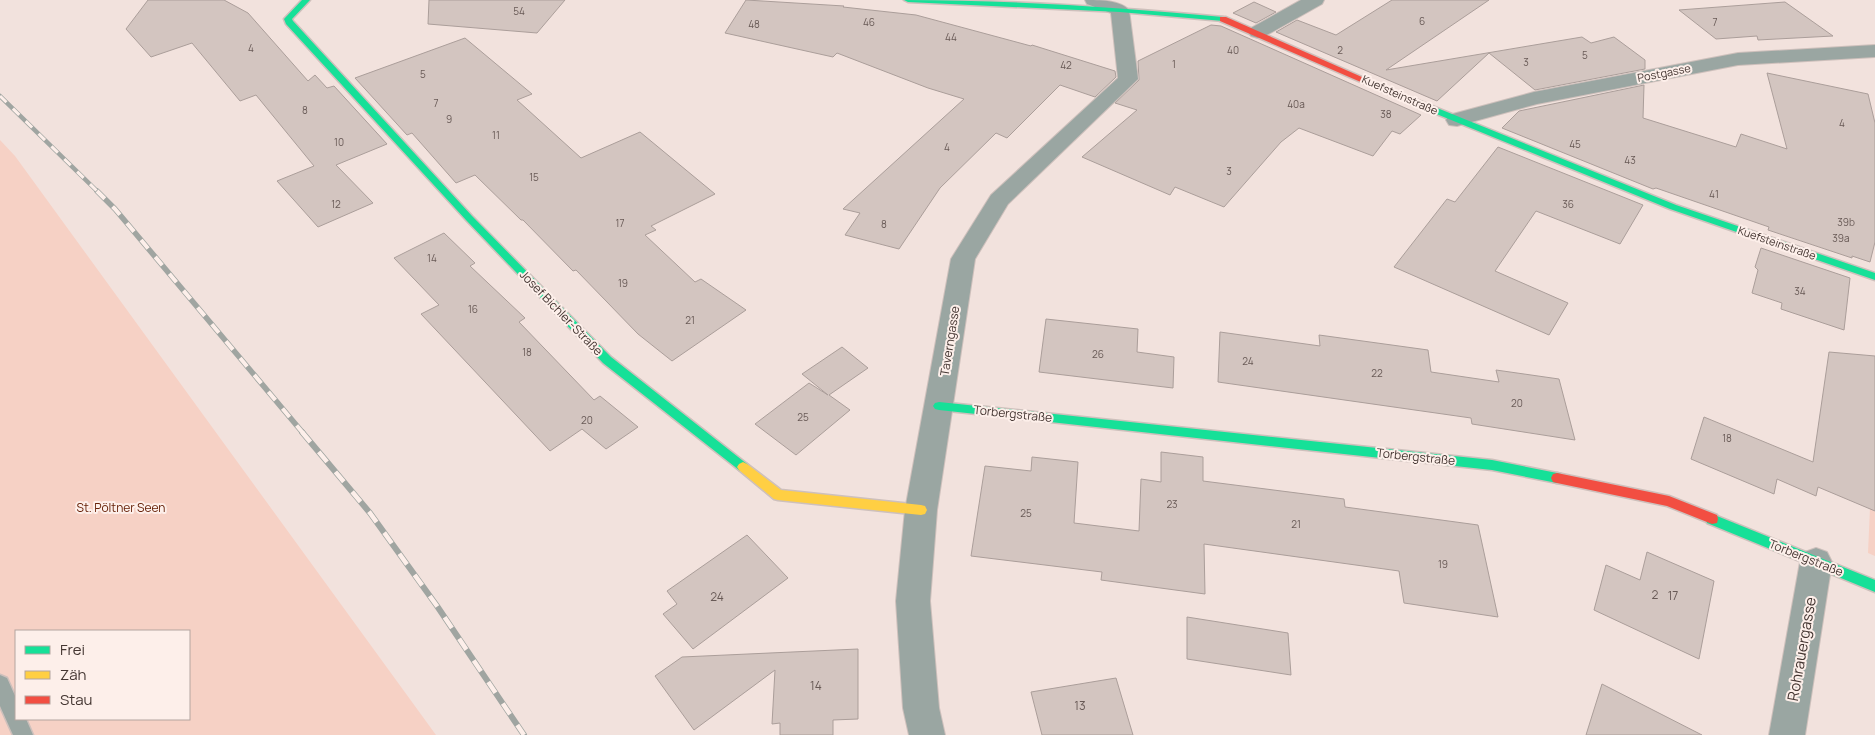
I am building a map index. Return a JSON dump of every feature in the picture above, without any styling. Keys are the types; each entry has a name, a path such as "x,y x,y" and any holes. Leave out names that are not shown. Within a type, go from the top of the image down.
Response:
{"street":[{"name":"Josef Bichler-Straße","path":"306,0 292,13 288,19 289,22 463,210 607,360 778,495 921,510"},
{"name":"Kuefsteinstraße","path":"908,0 1120,10 1218,18 1258,32 1457,120 1673,207 1875,277"},
{"path":"1094,0 1120,10"},
{"path":"1258,32 1315,0"},
{"name":"Taverngasse","path":"927,735 921,708 913,601 921,510 963,259 999,200 1128,79 1120,10"},
{"name":"Postgasse","path":"1457,120 1534,98 1738,59 1875,51"},
{"name":"Torbergstraße","path":"939,406 1492,465 1668,501 1875,586"},
{"name":"Rohrauergasse","path":"1787,735 1816,562"}],"lane":[{"path":"0,684 15,717"},
{"path":"16,720 23,735"}],"green space":[{"name":"St. Pöltner Seen","path":"0,140 15,156 436,735 0,735"},
{"path":"1875,395 1875,556 1868,553"}],"building":[{"path":"148,0 224,0 248,13 308,81 315,75 327,88 334,86 387,144 336,165 373,203 318,227 277,181 314,166 256,95 240,101 192,43 151,57 126,29"},
{"path":"429,0 565,0 537,33 428,24"},
{"path":"746,0 844,6 916,15 1032,45 1115,71 1116,77 1095,97 1060,85 1007,138 996,133 940,188 899,249 845,235 860,213 843,209 964,99 928,88 837,53 833,57 725,33"},
{"path":"1392,0 1489,0 1386,70 1582,37 1591,43 1614,37 1645,60 1645,69 1535,90 1489,53 1437,101 1276,32 1297,20 1336,35"},
{"path":"1254,2 1276,12 1256,23 1233,13"},
{"path":"1785,2 1833,36 1758,40 1757,36 1716,39 1679,10"},
{"path":"1211,25 1221,26 1421,115 1400,134 1392,131 1373,156 1299,128 1281,142 1224,207 1175,187 1170,195 1082,157 1137,110 1115,103 1139,80 1138,61"},
{"path":"465,38 532,94 517,100 581,158 640,132 715,194 651,226 656,230 645,235 695,282 701,279 746,310 672,361 638,334 576,270 573,271 475,175 456,183 412,133 407,135 355,78"},
{"path":"1767,73 1868,94 1875,123 1875,242 1870,262 1852,256 1852,258 1768,230 1769,227 1656,188 1653,189 1502,128 1519,111 1644,85 1643,118 1736,147 1741,134 1787,149"},
{"path":"1498,147 1643,205 1620,244 1536,211 1495,271 1568,303 1549,335 1394,267 1447,199 1455,202"},
{"path":"444,233 475,263 470,266 525,318 519,322 594,400 600,396 638,427 606,449 582,429 550,451 421,314 439,305 394,258"},
{"path":"1761,248 1850,278 1844,330 1781,309 1782,303 1752,293 1758,270 1755,267"},
{"path":"1046,319 1138,329 1137,352 1174,357 1173,388 1039,372"},
{"path":"1220,332 1320,346 1319,335 1428,350 1431,372 1499,382 1496,370 1559,379 1575,440 1472,424 1471,418 1218,382"},
{"path":"842,347 868,368 829,395 850,410 796,455 755,424 809,383 828,395 802,374"},
{"path":"1829,352 1875,356 1875,511 1818,487 1816,496 1777,479 1774,494 1691,459 1704,417 1813,462"},
{"path":"1161,452 1203,457 1203,481 1344,499 1345,507 1478,525 1498,617 1404,603 1399,571 1204,544 1205,594 1101,580 1102,572 971,556 985,466 1031,471 1032,457 1078,462 1074,523 1139,531 1141,479 1161,482"},
{"path":"747,535 788,578 693,649 663,614 677,604 667,591"},
{"path":"1647,552 1714,581 1699,659 1594,610 1606,565 1640,580"},
{"path":"1187,617 1288,633 1291,675 1187,659"},
{"path":"858,649 858,719 833,720 833,735 780,735 780,723 772,724 775,670 694,730 655,676 682,657"},
{"path":"1116,678 1133,735 1042,735 1031,692"},
{"path":"1602,684 1702,735 1586,735"}],"railway":[{"path":"0,96 98,192"},
{"path":"98,192 115,209 303,433"},
{"path":"302,432 370,513 437,606 524,735"}],"traffic: fast":[{"path":"306,0 288,19 289,22 469,218 607,360 743,467"},
{"path":"908,0 1120,10 1223,19"},
{"path":"1410,100 1673,207 1875,277"},
{"path":"939,406 1492,465 1557,478"},
{"path":"1712,519 1875,586"}],"traffic: slow":[{"path":"743,467 778,495 921,510"}],"traffic: jam":[{"path":"1223,19 1410,100"},
{"path":"1557,478 1669,501 1712,519"}]}
